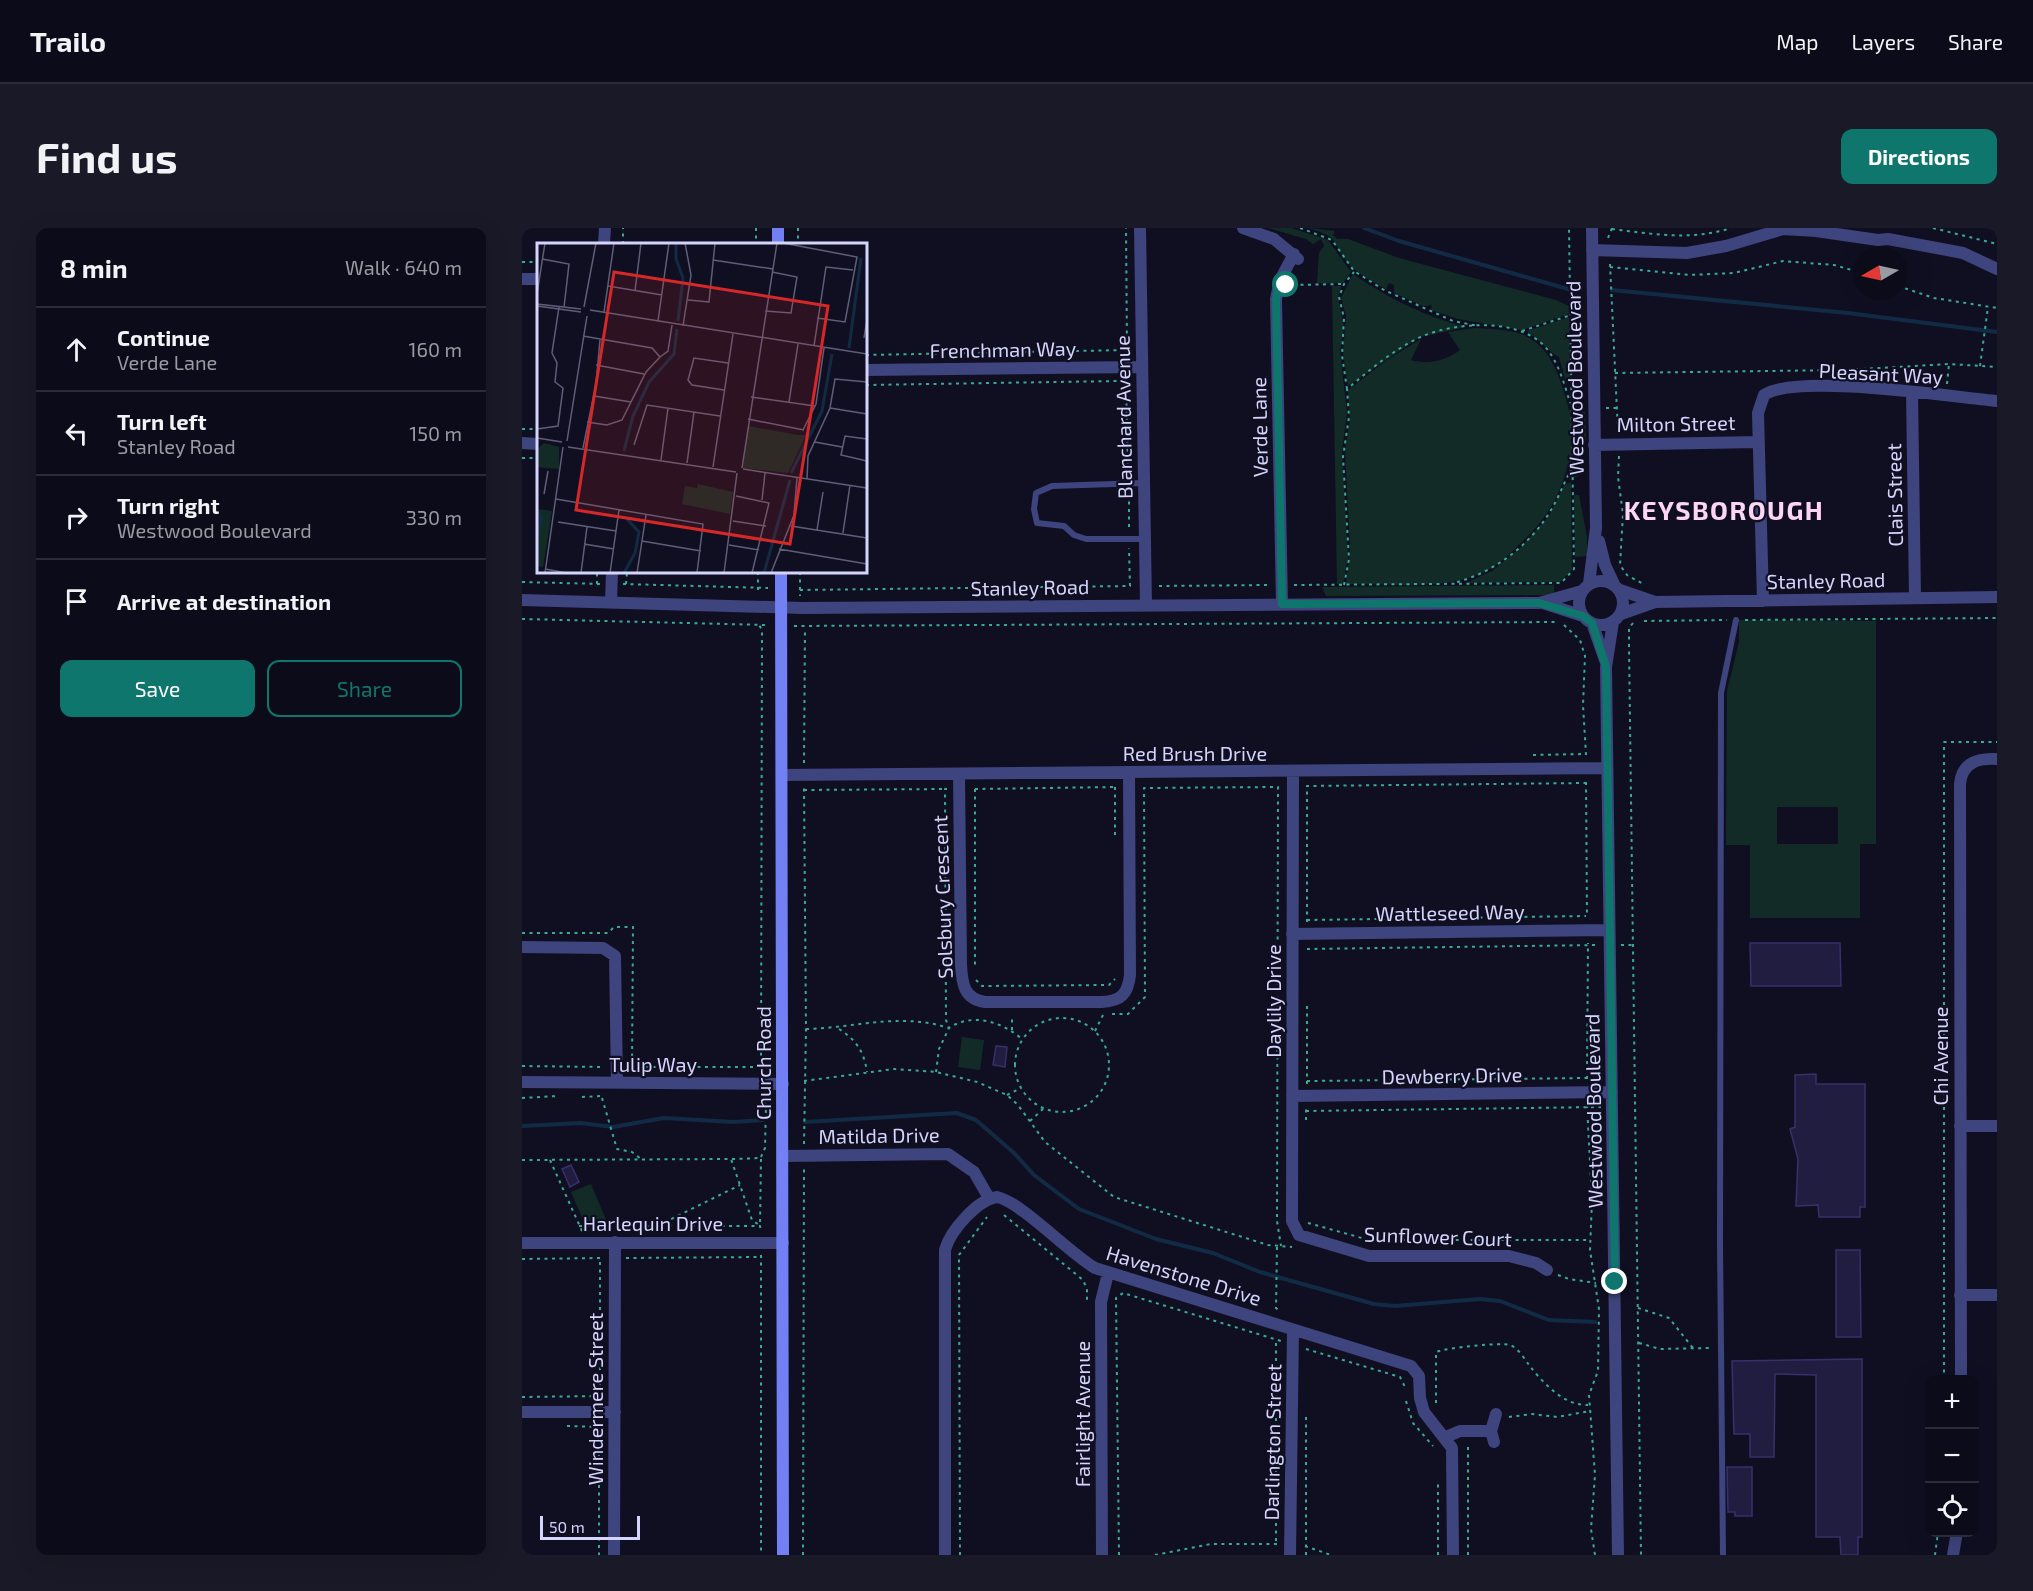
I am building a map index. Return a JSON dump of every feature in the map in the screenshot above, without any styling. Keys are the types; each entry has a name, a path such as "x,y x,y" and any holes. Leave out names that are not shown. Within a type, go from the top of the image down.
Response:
{"main road":[{"name":"Church Road","path":"781,573 783,1555"}],"street":[{"name":"Blanchard Avenue","path":"1140,228 1146,605"},
{"name":"Verde Lane","path":"1243,228 1274,239 1296,256 1280,280 1276,299 1282,604"},
{"name":"Westwood Boulevard","path":"1592,228 1596,528 1602,557 1617,587"},
{"path":"1592,249 1687,253 1726,246 1783,229 1892,234 1963,253 1997,269"},
{"name":"Frenchman Way","path":"867,370 1142,367"},
{"name":"Pleasant Way","path":"1758,442 1758,406 1764,395 1788,389 1856,387 1997,401"},
{"name":"Clais Street","path":"1911,392 1915,597"},
{"path":"1758,442 1763,601"},
{"name":"Milton Street","path":"1594,445 1758,442"},
{"path":"522,443 537,444"},
{"name":"Westwood Boulevard","path":"1586,588 1596,528"},
{"path":"611,578 611,602"},
{"path":"1601,580 1617,587 1624,602 1617,618 1606,624 1588,619 1579,604 1586,588 1601,580"},
{"name":"Stanley Road","path":"1617,587 1649,604"},
{"name":"Stanley Road","path":"522,600 782,608 1539,603 1586,588"},
{"name":"Stanley Road","path":"1617,618 1649,604 1997,597"},
{"name":"Stanley Road","path":"1539,603 1588,619"},
{"name":"Westwood Boulevard","path":"1617,618 1606,667 1618,1555"},
{"name":"Westwood Boulevard","path":"1588,619 1606,667"},
{"name":"Chi Avenue","path":"1960,1375 1961,775 1974,761 1997,759"},
{"name":"Red Brush Drive","path":"782,775 1607,768"},
{"name":"Daylily Drive","path":"1293,772 1292,1221 1294,1229"},
{"name":"Solsbury Crescent","path":"959,775 961,965 965,990 973,999 985,1002 1091,1002 1116,1000 1126,992 1129,985 1129,773"},
{"name":"Wattleseed Way","path":"1292,934 1609,930"},
{"path":"522,947 603,948 612,952 617,967 617,1083"},
{"name":"Tulip Way","path":"522,1082 783,1084"},
{"name":"Dewberry Drive","path":"1292,1096 1612,1092"},
{"path":"1960,1126 1997,1126"},
{"name":"Matilda Drive","path":"783,1156 948,1154 974,1172 989,1198"},
{"name":"Havenstone Drive","path":"989,1198 997,1197 1010,1201 1083,1261 1108,1273 1411,1366 1419,1376 1420,1398 1424,1412 1446,1437 1453,1455 1454,1555"},
{"path":"945,1555 945,1250 951,1238 979,1204 989,1198"},
{"name":"Sunflower Court","path":"1294,1229 1305,1237 1370,1256 1509,1256 1536,1263 1547,1270"},
{"name":"Windermere Street","path":"614,1555 615,1242"},
{"name":"Harlequin Drive","path":"522,1243 783,1243"},
{"name":"Fairlight Avenue","path":"1102,1555 1101,1302 1108,1273"},
{"path":"1960,1295 1997,1295"},
{"name":"Darlington Street","path":"1290,1549 1293,1330"},
{"path":"522,1412 615,1412"},
{"path":"1446,1437 1454,1433 1494,1427"},
{"path":"1953,1555 1956,1537"}],"lane":[{"path":"1145,483 1052,486 1036,493 1034,509 1036,523 1064,526 1074,535 1086,539 1145,538"},
{"path":"1723,1555 1720,1244 1721,693 1736,620"}],"path":[{"path":"867,355 1127,350 1126,228"},
{"path":"1300,228 1332,240 1354,271 1384,290 1435,314 1480,326 1521,332 1540,342 1551,356 1572,408"},
{"path":"1145,587 1561,583 1574,569 1569,228"},
{"path":"1612,230 1694,236 1731,228"},
{"path":"1933,228 1997,244"},
{"path":"1610,267 1689,275 1734,273 1784,261 1834,265 1853,270"},
{"path":"1344,585 1349,559 1343,457 1349,417 1342,355 1345,327 1339,297 1344,284 1354,271"},
{"path":"1280,280 1286,285 1344,284"},
{"path":"1907,289 1935,298 1997,308"},
{"path":"1980,366 1988,307"},
{"path":"1521,332 1571,315"},
{"path":"1347,389 1387,358 1424,336 1480,326"},
{"path":"1945,396 1949,364"},
{"path":"1615,374 1836,370 1949,364 1997,367"},
{"path":"522,582 597,584 611,578 626,584 759,589 1130,586 1127,381 867,385"},
{"path":"1452,584 1472,579 1497,566 1529,537 1552,509 1573,468"},
{"path":"597,573 597,584"},
{"path":"626,584 627,573"},
{"path":"758,573 758,625 762,630 761,1101 766,1105 765,1148 761,1158 760,1226 761,1555"},
{"path":"800,573 805,627 806,1029 803,1555"},
{"path":"1644,621 1649,604"},
{"path":"1641,1555 1629,628 1635,621 1997,618"},
{"path":"522,619 805,627 1556,622 1568,626 1580,640"},
{"path":"1944,1375 1944,742 1997,742"},
{"path":"1586,783 1307,786 1306,949 1633,945"},
{"path":"1115,787 1115,835"},
{"path":"804,790 1278,787 1277,1221 1279,1246 1277,1295"},
{"path":"1095,1031 1102,1015 1128,1014 1145,997 1144,788"},
{"path":"945,789 946,1020 949,1028"},
{"path":"975,789 975,979 982,986 1063,986 1109,985 1116,978"},
{"path":"1307,920 1587,916"},
{"path":"1306,1004 1306,1122"},
{"path":"1057,1018 1077,1021 1095,1031 1104,1043 1109,1072 1105,1086 1096,1098 1085,1107 1071,1112 1057,1113 1043,1109 1030,1100 1021,1088 1015,1064 1023,1040 1032,1029 1057,1018"},
{"path":"806,1029 837,1028 866,1022 899,1020 923,1021 949,1028"},
{"path":"936,1072 939,1049 949,1028 962,1022 989,1021 1012,1030 1023,1040"},
{"path":"837,1028 850,1036 860,1048 867,1072"},
{"path":"522,1066 761,1067"},
{"path":"804,1081 894,1069 936,1072 969,1079 1007,1095 1045,1142 1114,1197 1279,1246 1297,1248"},
{"path":"1307,1081 1587,1078"},
{"path":"1007,1095 1021,1088"},
{"path":"602,1097 616,1147 632,1152 641,1159"},
{"path":"1306,1111 1612,1107"},
{"path":"1030,1121 1043,1109"},
{"path":"522,1160 761,1158"},
{"path":"731,1159 752,1220 760,1226"},
{"path":"550,1160 587,1243"},
{"path":"643,1257 644,1233 740,1185"},
{"path":"1004,1215 1083,1280 1087,1289 1088,1301"},
{"path":"960,1555 959,1255 987,1217"},
{"path":"1305,1222 1369,1240 1590,1240"},
{"path":"579,1227 760,1226"},
{"path":"522,1259 761,1257"},
{"path":"599,1555 600,1258"},
{"path":"1547,1270 1569,1279 1596,1283"},
{"path":"1119,1555 1116,1298 1123,1293 1400,1377 1406,1387 1407,1410 1413,1423 1438,1452"},
{"path":"1638,1308 1669,1318 1693,1348"},
{"path":"1276,1340 1276,1544"},
{"path":"1639,1343 1660,1349 1709,1348"},
{"path":"1436,1406 1436,1352 1448,1348 1509,1345 1519,1352 1554,1391 1577,1405 1589,1405"},
{"path":"522,1396 600,1396"},
{"path":"1306,1407 1306,1555"},
{"path":"1494,1427 1521,1414 1557,1417 1590,1412"},
{"path":"566,1426 599,1427"},
{"path":"1468,1431 1468,1555"},
{"path":"1438,1475 1438,1555"},
{"path":"1935,1555 1937,1537"},
{"path":"1155,1555 1211,1544 1276,1544 1290,1549 1306,1546 1331,1555"}],"green space":[{"path":"1268,228 1291,228 1328,240 1351,272 1343,283 1317,283 1319,253 1324,246 1321,239 1313,244 1306,239"},
{"path":"1308,228 1335,231 1333,235 1337,239 1348,239 1399,258 1556,300 1569,306 1569,314 1522,330 1458,319 1431,310 1432,305 1423,306 1394,293 1394,285 1389,283 1386,289 1366,278 1349,264 1332,239"},
{"path":"1353,274 1407,305 1436,318 1466,327 1420,337 1348,386 1343,352 1346,316 1341,298"},
{"path":"1332,286 1341,286 1338,298 1344,327 1340,351 1347,413 1342,451 1348,557 1343,584 1337,584"},
{"path":"1569,317 1570,378 1565,379 1559,357 1527,331"},
{"path":"1475,328 1504,330 1521,334 1532,340 1549,357 1560,379 1573,431 1571,464 1568,464 1552,505 1533,531 1504,559 1474,576 1438,584 1346,584 1350,548 1345,450 1350,420 1348,390 1387,360 1421,339 1411,360 1430,362 1449,357 1460,350 1448,332"},
{"path":"1573,410 1585,412 1586,438 1579,476 1574,477"},
{"path":"1571,482 1572,570 1560,582 1466,583 1492,571 1520,548 1549,516 1564,485"},
{"path":"1574,495 1579,495 1587,537 1587,556 1575,557"},
{"path":"1554,585 1554,595 1326,596 1322,587"},
{"path":"1739,620 1876,621 1876,844 1860,844 1860,918 1750,918 1750,845 1726,845 1727,691 1739,642","holes":["1777,807 1838,807 1838,844 1777,844"]},
{"path":"962,1037 984,1040 980,1070 958,1067"},
{"path":"591,1184 607,1222 584,1222 571,1192"}],"building":[{"path":"1750,943 1840,943 1841,986 1751,986"},
{"path":"996,1046 1007,1047 1005,1067 993,1065"},
{"path":"1816,1074 1816,1084 1865,1084 1865,1207 1860,1207 1860,1217 1819,1217 1818,1205 1796,1206 1798,1159 1790,1129 1795,1127 1795,1075"},
{"path":"571,1165 579,1182 570,1187 562,1169"},
{"path":"1836,1250 1860,1250 1861,1337 1836,1337"},
{"path":"1862,1359 1862,1537 1858,1537 1858,1555 1841,1555 1840,1537 1816,1537 1816,1375 1775,1374 1774,1457 1750,1457 1750,1434 1734,1434 1732,1361"},
{"path":"1727,1467 1752,1467 1752,1516 1735,1516 1735,1512 1728,1512"}],"waterway":[{"path":"1364,228 1399,241 1568,289"},
{"path":"1612,290 1848,313 1997,332"},
{"path":"805,1122 957,1113 976,1120 1014,1153 1034,1175 1079,1209 1156,1239 1213,1253 1260,1272 1374,1304 1395,1306 1480,1299 1500,1301 1549,1320 1595,1322"},
{"path":"522,1126 581,1123 613,1127 664,1118 733,1122 763,1120"}],"district":[{"name":"KEYSBOROUGH","path":"1724,509"}],"route":[{"path":"1286,285 1280,280 1276,299 1282,604 1539,603 1583,616 1592,623 1601,646 1606,667 1615,1282"}]}
